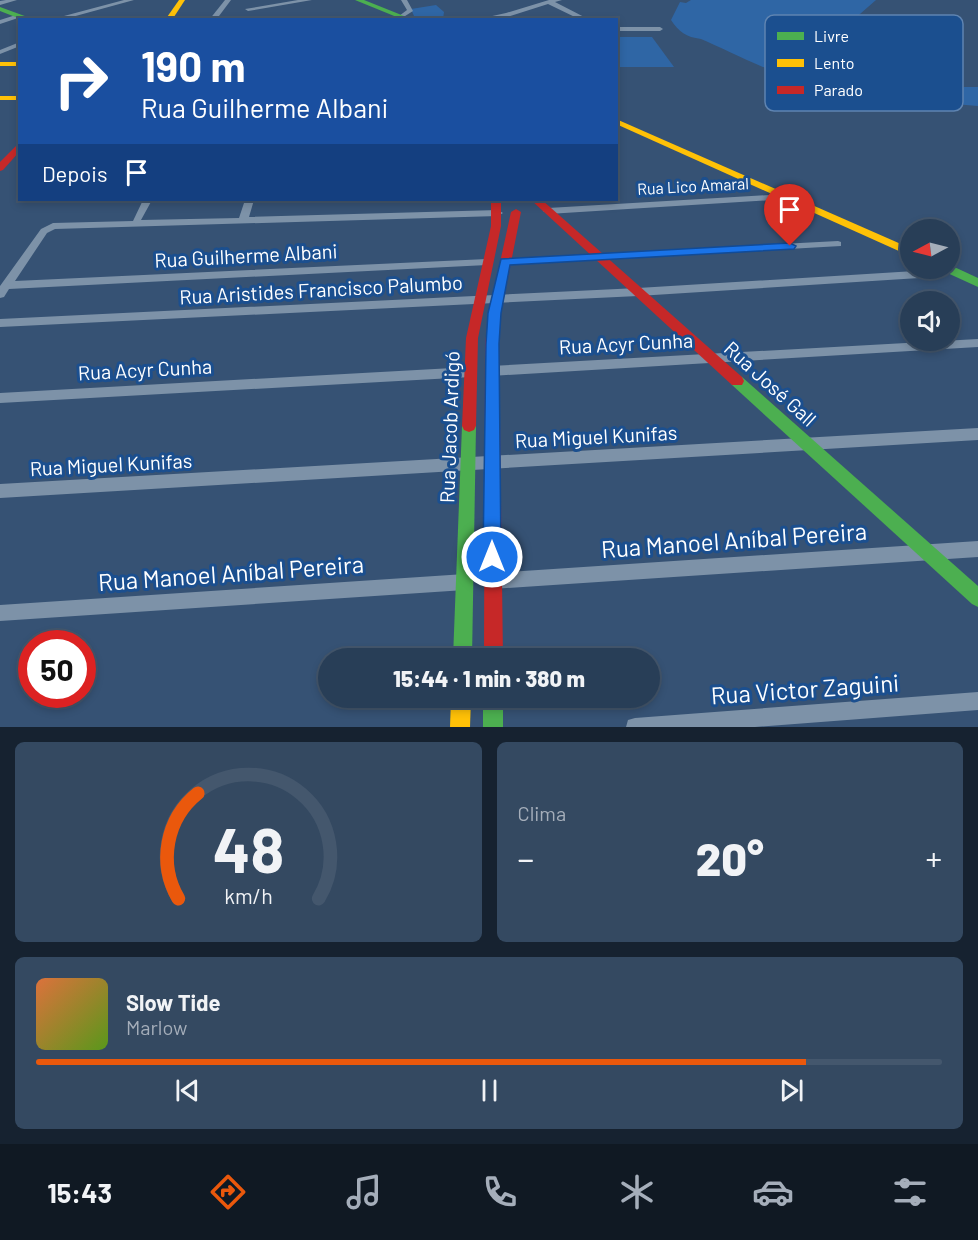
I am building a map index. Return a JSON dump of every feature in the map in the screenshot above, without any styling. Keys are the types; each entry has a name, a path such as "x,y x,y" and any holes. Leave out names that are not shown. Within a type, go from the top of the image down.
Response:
{"main road":[{"path":"169,18 182,0"},
{"path":"348,0 382,18"},
{"path":"358,0 406,18"},
{"path":"0,9 25,17"},
{"path":"0,64 18,64"},
{"path":"0,98 18,98"},
{"path":"618,114 900,239"},
{"path":"618,122 900,248"},
{"path":"0,168 18,147"},
{"name":"Rua José Gall","path":"537,201 978,598"},
{"name":"Rua Lico Amaral","path":"497,206 516,212 548,211"},
{"name":"Rua Jacob Ardigó","path":"462,648 473,329 488,262 497,206"},
{"name":"Rua Jacob Ardigó","path":"493,648 491,371 497,299 516,212"},
{"path":"960,264 978,272"},
{"path":"960,274 978,283"},
{"path":"460,727 461,708"},
{"path":"493,708 493,727"}],"street":[{"path":"0,3 14,0"},
{"path":"60,18 131,0"},
{"path":"214,18 228,0"},
{"path":"248,9 309,0"},
{"path":"404,0 410,11 406,18"},
{"path":"489,18 559,0"},
{"path":"548,1 583,18"},
{"path":"0,22 18,18"},
{"path":"618,29 660,29"},
{"path":"0,52 18,45"},
{"name":"Rua Lico Amaral","path":"548,211 770,198"},
{"path":"137,219 146,201"},
{"path":"243,220 249,201"},
{"name":"Rua Lico Amaral","path":"3,289 44,231 53,226 243,220 497,206"},
{"path":"505,262 838,244"},
{"name":"Rua Guilherme Albani","path":"3,289 488,262"},
{"name":"Rua Aristides Francisco Palumbo","path":"0,323 638,292 900,276"},
{"name":"Rua Acyr Cunha","path":"491,371 978,343"},
{"name":"Rua Acyr Cunha","path":"0,398 471,372"},
{"name":"Rua Miguel Kunifas","path":"0,491 978,434"},
{"name":"Rua Manoel Aníbal Pereira","path":"492,580 978,549"},
{"name":"Rua Manoel Aníbal Pereira","path":"0,613 465,582"},
{"name":"Rua Victor Zaguini","path":"635,727 978,701"}],"shaded area":[{"path":"691,0 876,0 859,15 765,15 765,68 680,31 671,20 680,2 686,3"},
{"path":"436,5 444,12 443,18 421,18 414,16 411,9"},
{"path":"618,37 652,37 674,67 618,67"},
{"path":"978,87 978,106 963,105 963,88"}],"traffic: fast":[{"path":"358,0 406,18"},
{"path":"0,9 25,18"},
{"path":"960,274 978,283"},
{"path":"737,381 978,598"},
{"path":"462,648 469,426"},
{"path":"493,708 493,727"}],"traffic: slow":[{"path":"169,18 182,0"},
{"path":"0,64 18,64"},
{"path":"0,98 18,98"},
{"path":"618,122 900,248"},
{"path":"460,727 461,708"}],"traffic: jam":[{"path":"0,168 18,147"},
{"path":"469,426 472,338 496,226 496,201"},
{"path":"537,201 737,381"},
{"path":"493,648 492,344 495,313 516,212"}],"route":[{"path":"492,557 492,344 495,313 505,262 790,246"}]}
